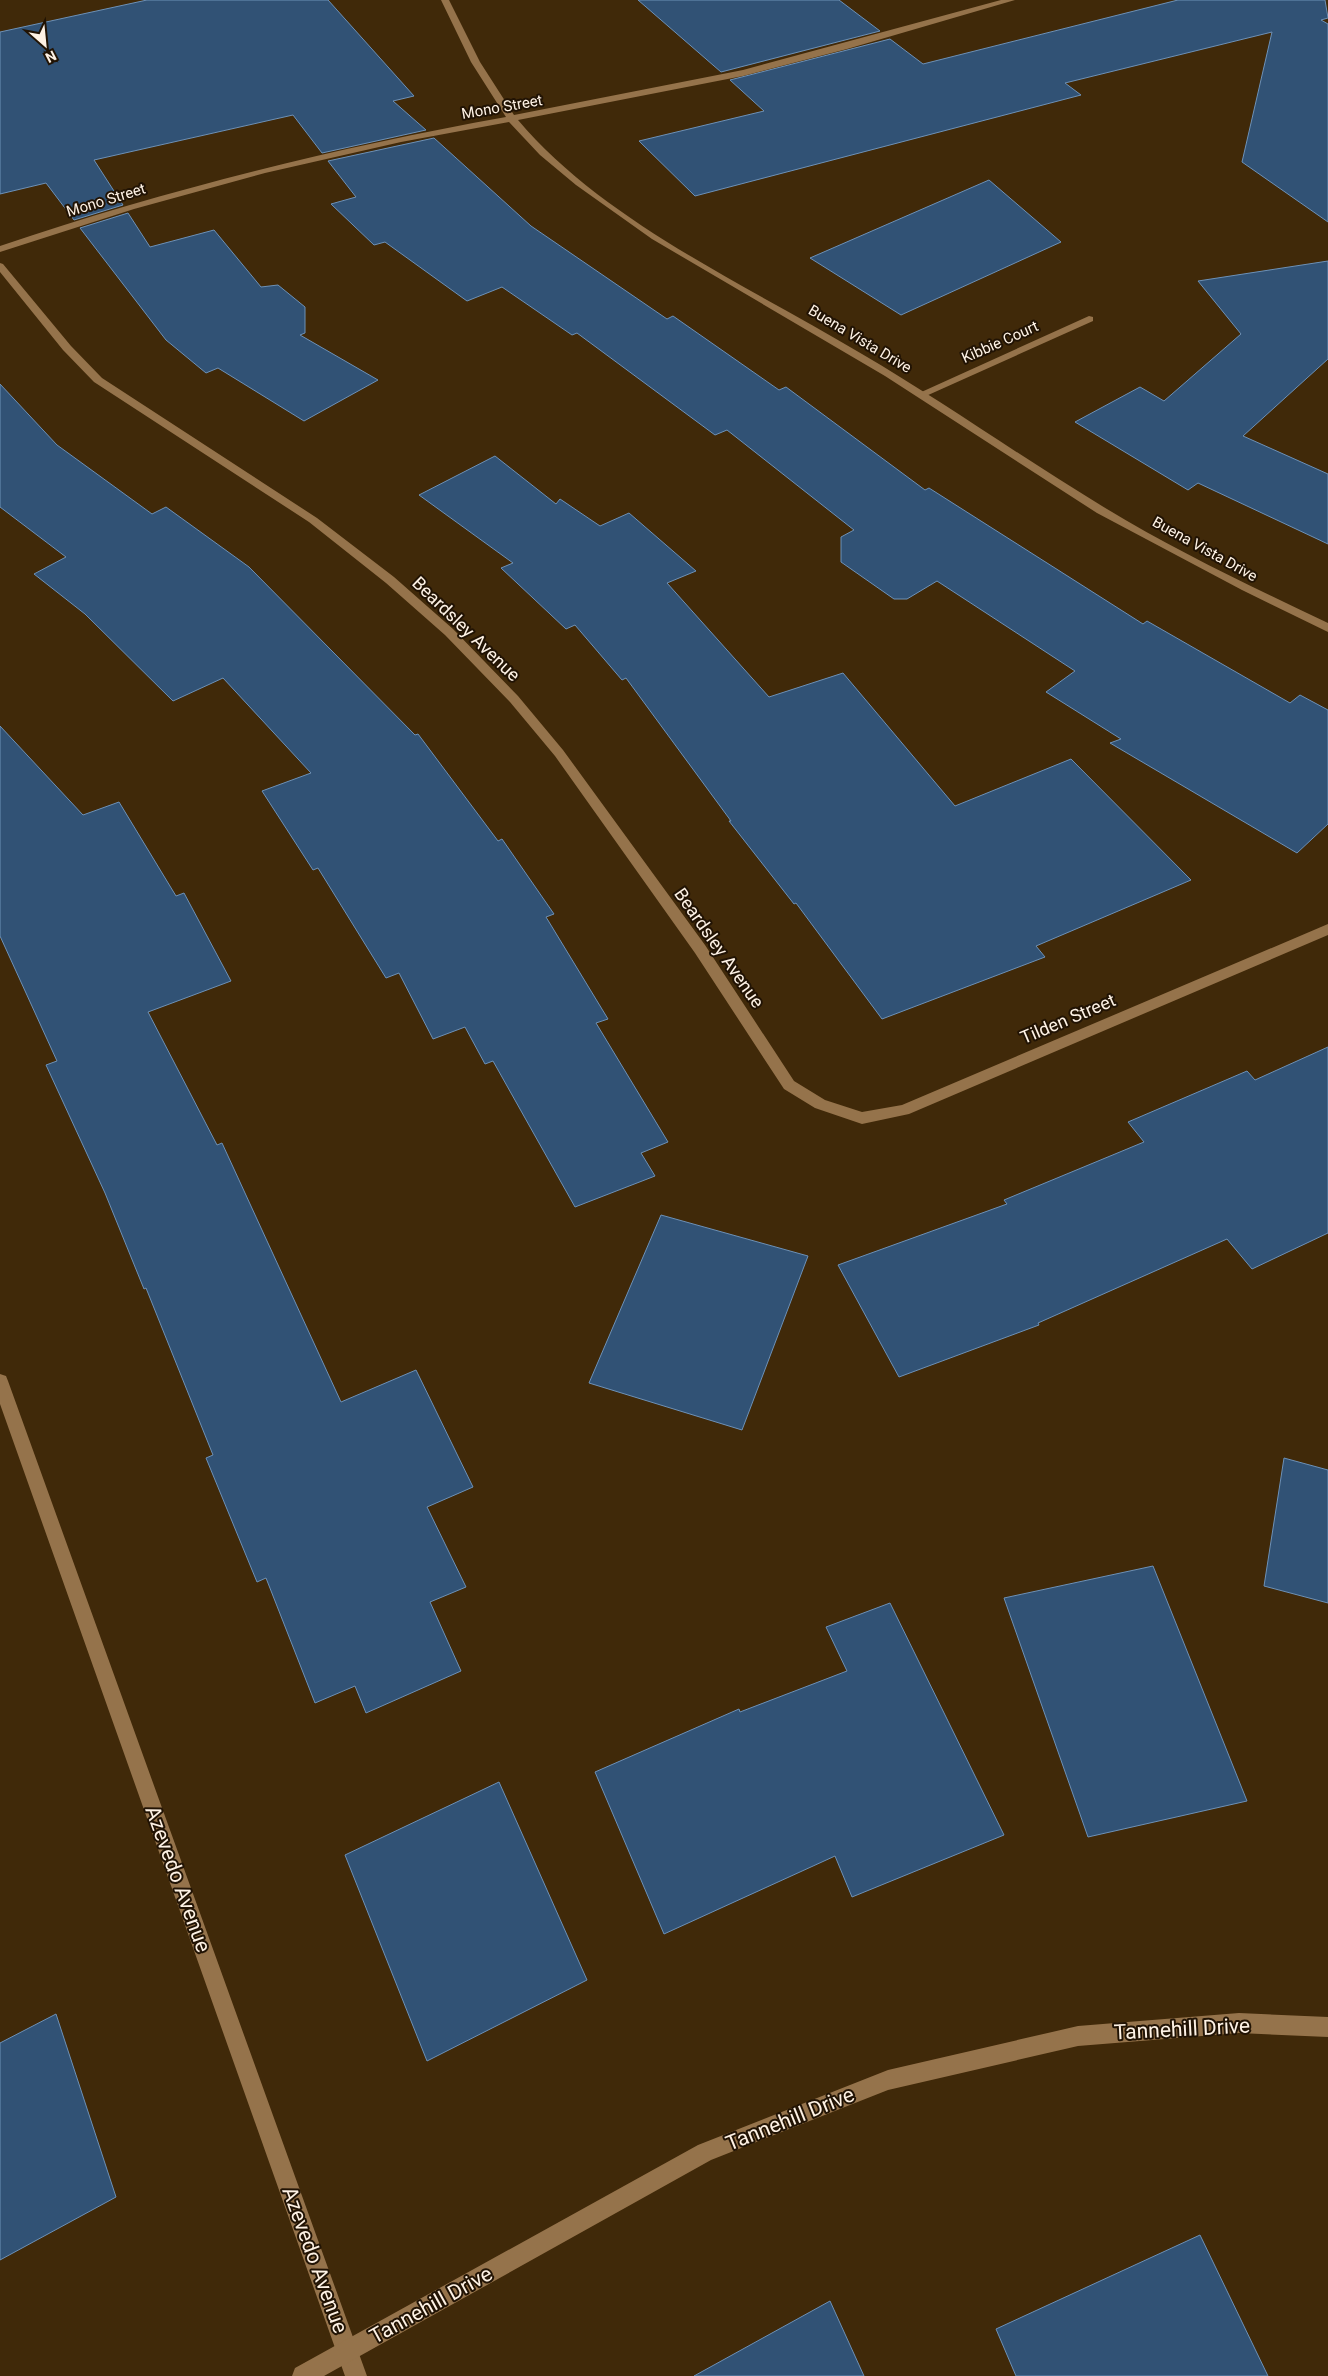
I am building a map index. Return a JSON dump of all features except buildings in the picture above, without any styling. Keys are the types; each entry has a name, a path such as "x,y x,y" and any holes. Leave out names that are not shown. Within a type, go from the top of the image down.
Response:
{"street":[{"name":"Buena Vista Drive","path":"445,0 474,62 511,119 542,153 629,221 708,269 796,317 922,394 1095,506 1256,595 1328,628"},
{"name":"Mono Street","path":"0,249 50,231 208,184 354,150 564,110 744,72 1010,0"},
{"name":"Beardsley Avenue","path":"0,266 67,348 98,380 313,520 390,580 449,632 514,699 559,752 700,948 789,1085 820,1104"},
{"name":"Kibbie Court","path":"922,394 1089,318"},
{"name":"Tilden Street","path":"820,1104 862,1118 904,1110 1328,929"},
{"name":"Azevedo Avenue","path":"0,1381 356,2376"},
{"name":"Tannehill Drive","path":"303,2376 705,2152 888,2080 1078,2036 1239,2023 1328,2027"}]}
